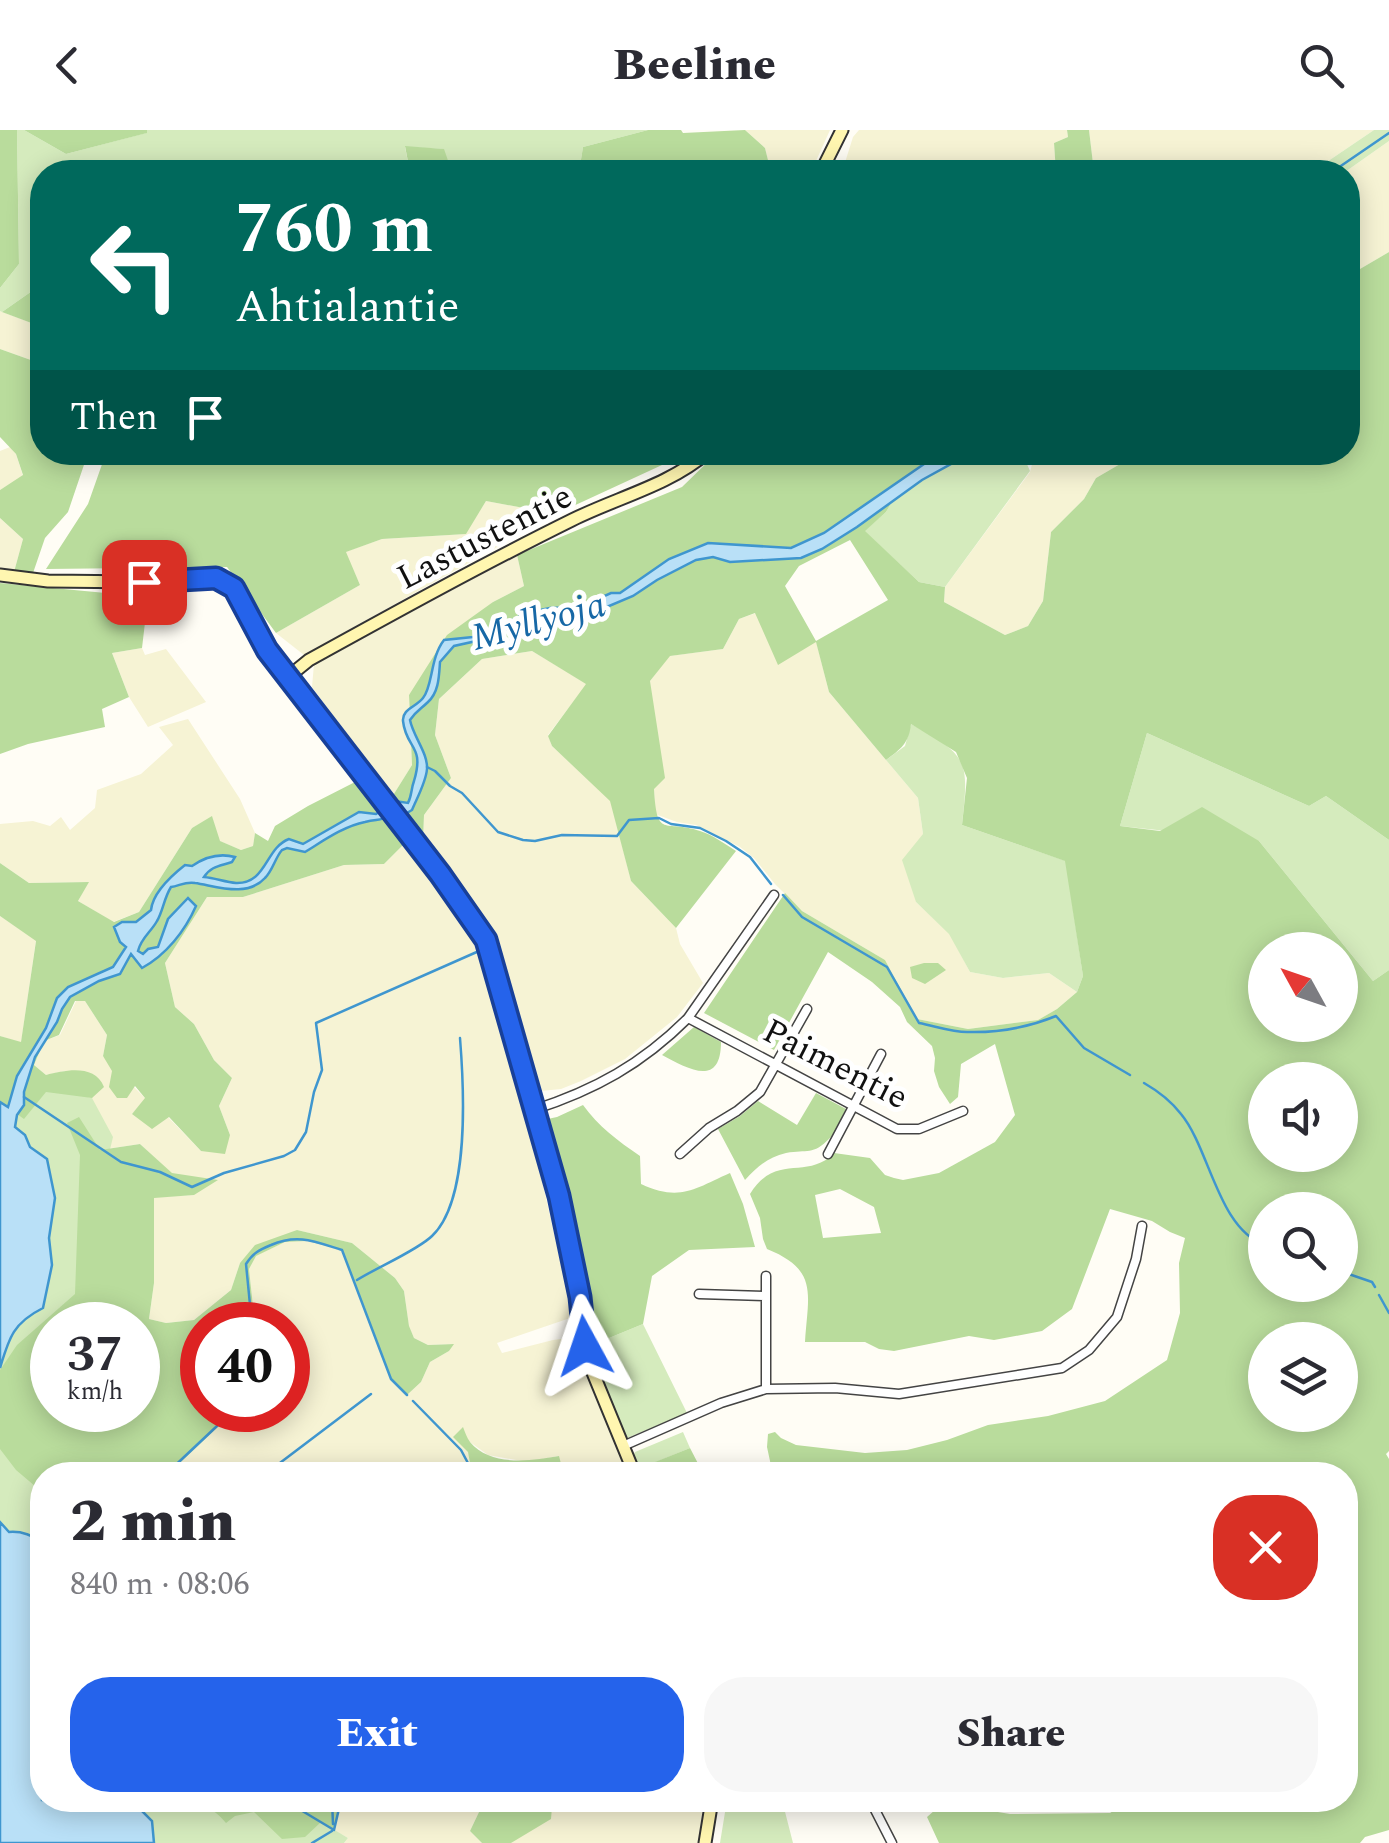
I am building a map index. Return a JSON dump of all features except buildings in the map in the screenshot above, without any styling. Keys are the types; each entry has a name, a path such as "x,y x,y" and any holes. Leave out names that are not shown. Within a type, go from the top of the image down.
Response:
{"street":[{"path":"826,160 842,130"},
{"name":"Lastustentie","path":"288,676 308,660 510,551 582,515 676,476 691,465"},
{"path":"0,574 48,581 216,578 234,588 267,650 448,886 486,940 559,1196 588,1357 630,1462"},
{"path":"534,1110 574,1096 626,1070 658,1045 688,1018 774,895"},
{"path":"680,1154 760,1092 807,1010"},
{"name":"Paimentie","path":"688,1018 897,1129 910,1131 932,1126 963,1112"},
{"path":"828,1154 881,1054"},
{"path":"623,1446 721,1403 766,1388 836,1388 899,1394 1062,1368 1088,1350 1117,1317 1142,1226"},
{"path":"766,1276 766,1388"},
{"path":"699,1294 765,1296"},
{"path":"705,1843 710,1812"},
{"path":"876,1812 892,1842"}],"shaded area":[{"path":"745,130 830,130 816,160 768,160 765,148"},
{"path":"859,130 1067,130 1068,137 1054,143 1055,160 846,160"},
{"path":"1089,130 1374,130 1330,160 1093,160"},
{"path":"1389,141 1389,252 1360,269 1360,161"},
{"path":"0,311 30,322 30,360 0,349"},
{"path":"10,447 23,476 0,490 0,451"},
{"path":"1032,465 1118,465 1096,478 1084,499 1051,532 1043,601 1028,626 1005,635 944,602 945,587"},
{"path":"486,501 556,514 304,655 276,633 360,585 345,552 382,539 465,534"},
{"path":"0,518 23,539 14,572 0,569"},
{"path":"517,555 524,586 493,602 409,695 412,765 392,797 312,687 314,664"},
{"path":"756,613 816,641 829,692 918,798 923,834 916,902 950,934 970,972 1003,978 1049,973 1077,992 1057,1009 1038,1020 968,1029 917,1019 885,960 802,911 740,847 696,825 655,814 650,681 669,656 723,649 739,619"},
{"path":"142,648 145,655 166,649 206,702 148,727 129,697 112,653"},
{"path":"532,651 587,684 548,735 552,746 611,801 631,881 676,928 680,944 703,983 677,1017 625,1059 561,1089 541,1091 494,936 423,841 424,815 451,778 435,735 439,699 482,659"},
{"path":"188,719 240,799 255,833 253,846 241,850 219,841 212,817 192,828 139,912 113,922 78,901 88,882 29,883 0,863 0,824 33,821 50,826 61,817 70,830 95,808 97,790 141,774 173,745 159,727"},
{"path":"405,843 482,950 534,1145 573,1317 497,1343 502,1353 576,1337 583,1365 623,1462 560,1462 558,1456 527,1462 488,1455 470,1442 468,1452 474,1462 181,1462 213,1432 310,1432 310,1302 253,1302 249,1269 255,1256 285,1242 308,1241 342,1250 407,1395 421,1382 430,1362 449,1351 452,1344 428,1345 414,1338 404,1291 395,1278 352,1243 297,1230 240,1263 231,1290 216,1302 180,1302 180,1322 160,1322 160,1302 151,1302 154,1197 194,1195 140,1144 100,1150 65,1071 46,1075 34,1065 44,1041 60,1035 76,1001 85,1001 107,1035 103,1056 146,1099 132,1114 168,1117 201,1151 230,1135 219,1106 232,1078 214,1060 194,1024 175,1007 165,963 207,897 243,897 344,865 384,864"},
{"path":"0,916 36,940 21,1043 0,1036"},
{"path":"338,1812 479,1812 470,1831 482,1843 344,1843 348,1838 334,1830"},
{"path":"546,1812 702,1812 698,1843 511,1843"}],"green space":[{"path":"0,130 17,130 19,264 0,288"},
{"path":"17,130 24,130 66,154 147,130 648,130 583,147 581,160 447,160 443,149 405,147 408,160 30,160 30,292 2,312 0,288 19,264"},
{"path":"24,130 147,130 147,133 66,154"},
{"path":"648,130 745,130 765,148 768,160 581,160 583,147"},
{"path":"1067,130 1089,130 1093,160 1055,160 1054,143 1068,137"},
{"path":"1374,130 1389,130 1389,141 1360,161 1330,160"},
{"path":"405,146 444,149 448,160 408,160"},
{"path":"1389,252 1389,840 1326,796 1309,806 1147,733 1120,826 1160,831 1202,807 1259,841 1333,932 1248,932 1248,1042 1358,1042 1358,963 1373,981 1389,970 1389,1830 1365,1837 1360,1843 939,1843 927,1817 933,1812 1358,1812 1358,1462 770,1462 768,1434 775,1432 796,1445 865,1453 907,1450 988,1425 1048,1416 1105,1401 1167,1360 1180,1313 1179,1263 1185,1238 1152,1221 1110,1209 1072,1309 1042,1331 994,1340 969,1336 894,1351 865,1342 805,1342 807,1285 795,1266 767,1249 750,1194 770,1174 813,1165 834,1153 870,1158 885,1175 903,1180 939,1173 995,1142 1015,1115 995,1044 961,1064 958,1097 950,1104 934,1071 932,1046 907,1022 900,1007 828,952 774,1050 704,1013 785,893 802,911 885,960 917,1019 968,1029 1038,1020 1077,992 1083,976 1065,861 962,825 967,778 956,752 911,724 903,745 886,760 829,692 816,642 778,665 755,613 739,619 723,649 670,656 650,681 665,778 654,789 660,822 705,833 736,851 676,928 631,881 610,801 552,746 548,736 586,684 532,651 482,659 439,699 435,735 451,778 424,815 423,841 392,797 412,765 409,695 447,635 493,602 524,586 517,555 682,487 705,465 950,465 892,502 865,531 919,582 945,587 944,602 1005,635 1028,626 1043,601 1051,532 1084,499 1096,478 1118,465 1360,465 1360,269","holes":["850,540 888,600 816,641 785,586 799,566","840,1189 874,1207 881,1233 823,1238 815,1195"]},
{"path":"30,292 30,322 2,312"},
{"path":"0,349 30,360 30,465 84,465 68,512 45,538 33,573 14,572 23,539 0,518 0,490 23,475 16,454 0,437"},
{"path":"102,465 662,465 556,514 486,501 466,534 382,539 346,552 360,585 276,633 227,567 46,569 88,504"},
{"path":"949,465 1027,465 1030,471 945,587 919,582 864,531 892,502"},
{"path":"0,583 148,597 142,648 112,653 129,697 102,709 105,727 0,754"},
{"path":"911,724 944,744 961,762 965,786 962,825 1066,861 1083,976 1077,992 1049,973 1003,978 970,972 949,934 916,902 902,860 923,834 918,798 886,760 905,746"},
{"path":"1147,733 1309,806 1326,796 1389,840 1389,970 1373,981 1358,963 1358,932 1333,932 1259,841 1120,826"},
{"path":"357,781 405,843 384,864 344,865 243,897 207,897 165,963 175,1007 194,1024 214,1060 232,1078 219,1106 230,1135 225,1154 201,1151 169,1117 152,1129 132,1114 145,1098 135,1086 127,1098 117,1098 109,1087 112,1071 103,1056 107,1035 85,1001 75,1001 59,1035 44,1041 34,1065 46,1075 87,1072 104,1087 92,1098 46,1092 24,1119 0,1102 0,1036 21,1042 36,941 0,916 0,863 29,883 89,882 78,901 114,922 139,912 192,828 212,816 220,841 241,850 253,846 255,833 268,841 275,826"},
{"path":"938,963 946,970 925,984 912,978 910,967"},
{"path":"694,1027 721,1042 719,1057 709,1070 692,1069 662,1055"},
{"path":"32,1084 92,1098 113,1137 75,1295 70,1302 30,1302 30,1432 49,1432 44,1462 30,1462 30,1812 332,1812 328,1826 348,1838 344,1843 0,1843 0,1104"},
{"path":"816,1093 846,1109 832,1135 814,1150 774,1157 745,1180 718,1129 758,1101 797,1125"},
{"path":"583,1105 609,1133 640,1156 641,1184 677,1193 730,1173 755,1247 689,1250 652,1276 643,1324 592,1345 584,1285 543,1120"},
{"path":"79,1117 100,1150 140,1144 172,1173 218,1180 194,1195 154,1198 151,1302 66,1302 75,1294 80,1155 67,1123"},
{"path":"297,1230 352,1243 395,1278 404,1291 414,1338 428,1345 454,1344 430,1362 421,1382 407,1395 391,1379 342,1250 308,1241 285,1242 256,1256 249,1269 253,1302 216,1302 231,1290 240,1263 255,1245"},
{"path":"160,1322 180,1322 180,1432 213,1432 181,1462 30,1462 30,1482 0,1449 0,1370 30,1334 30,1432 160,1432"},
{"path":"643,1324 687,1413 627,1438 592,1345"},
{"path":"463,1427 479,1450 500,1459 559,1456 561,1462 470,1462 468,1452 453,1437"},
{"path":"683,1432 690,1448 656,1462 636,1462 635,1452"},
{"path":"690,1448 697,1462 655,1462"},
{"path":"214,1812 254,1812 235,1816 226,1823"},
{"path":"254,1812 338,1812 334,1830 321,1822 305,1837 282,1839"},
{"path":"479,1812 552,1812 551,1819 511,1843 482,1843 470,1831"},
{"path":"725,1812 785,1812 793,1843 720,1843"}],"water":[{"name":"Myllyoja","path":"923,465 949,465 822,549 801,558 696,560 602,609 572,619 527,622 490,638 454,646 440,662 434,694 410,720 427,769 412,810 395,811 383,819 349,827 305,852 282,850 265,878 249,888 192,883 171,887 155,925 138,951 143,954 158,947 168,919 188,898 196,906 174,941 142,968 131,954 120,974 70,997 35,1057 15,1127 25,1135 30,1147 47,1159 55,1198 49,1238 52,1265 44,1302 30,1302 30,1316 14,1332 0,1368 0,1102 8,1107 17,1076 46,1028 57,998 68,987 113,967 126,947 114,927 122,922 136,922 151,910 159,891 185,865 218,856 235,857 204,877 246,882 289,839 303,844 359,812 376,814 395,801 408,803 417,760 403,717 426,693 444,640 490,632 526,613 580,607 620,593 669,559 708,543 791,548 824,533"},
{"path":"0,1522 9,1532 30,1536 30,1812 143,1812 152,1821 154,1843 0,1843"}],"waterway":[{"path":"1350,160 1389,133"},
{"path":"427,767 462,793 498,832 535,841 562,835 617,836 629,820 659,818 700,828 726,841 750,857 771,884"},
{"path":"783,895 802,917 887,967 919,1023 961,1032 990,1031 1056,1016 1084,1048 1130,1075"},
{"path":"24,1097 121,1162 160,1172 192,1187 295,1150 306,1132 322,1070 316,1023 479,951"},
{"path":"357,1280 426,1241 444,1219 453,1197 462,1142 460,1038"},
{"path":"1144,1083 1181,1114 1225,1206 1248,1235"},
{"path":"250,1302 246,1264 260,1250 290,1240 307,1240 342,1250 391,1379 407,1395"},
{"path":"1358,1277 1375,1287"},
{"path":"1379,1295 1389,1313"},
{"path":"281,1462 371,1394"},
{"path":"413,1401 461,1450 467,1462"},
{"path":"179,1462 211,1432"},
{"path":"304,1812 334,1830 338,1812"},
{"path":"332,1812 333,1824"},
{"path":"312,1843 332,1831"}],"route":[{"path":"144,582 216,578 234,588 267,650 440,874 486,940 559,1196 580,1297 585,1346"}]}
